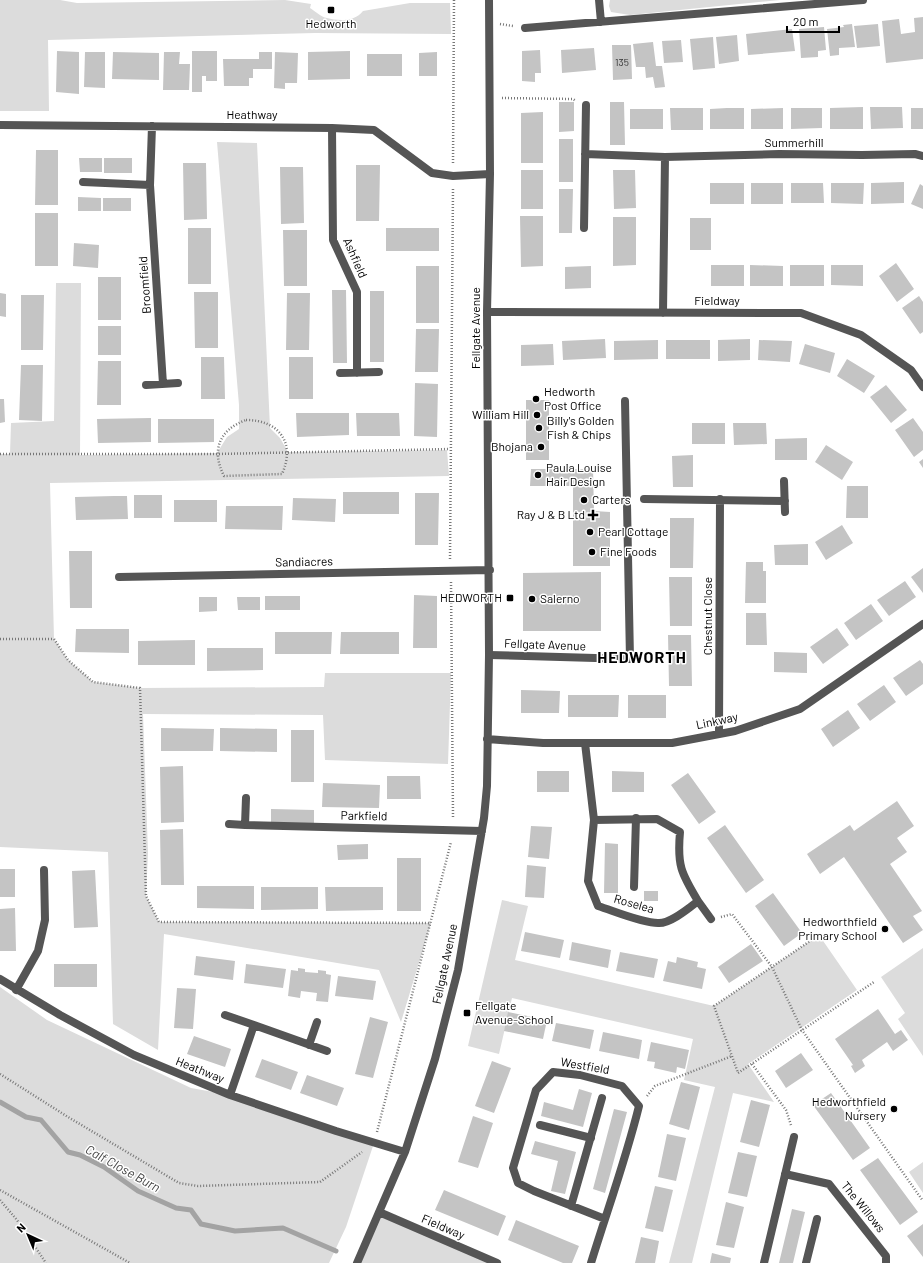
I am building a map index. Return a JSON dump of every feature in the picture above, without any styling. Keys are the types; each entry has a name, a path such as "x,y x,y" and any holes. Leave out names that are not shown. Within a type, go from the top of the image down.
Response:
{"street":[{"name":"Fellgate Avenue","path":"357,1263 405,1152 435,1059 458,970 482,831 487,786 490,655 488,312 490,174 489,0"},
{"path":"599,0 601,22"},
{"path":"525,28 863,0"},
{"path":"584,228 586,105"},
{"name":"Heathway","path":"0,125 332,128 374,130 432,173 453,176 490,174"},
{"name":"Broomfield","path":"152,126 150,185 163,384"},
{"name":"Ashfield","path":"332,128 333,240 357,292 357,372"},
{"name":"Summerhill","path":"585,154 665,157 779,154 915,154 923,156"},
{"path":"663,313 665,157"},
{"path":"83,182 150,185"},
{"name":"Fieldway","path":"488,312 801,313 861,335 911,370 923,387"},
{"path":"340,373 379,372"},
{"path":"146,385 178,383"},
{"name":"Fellgate Avenue","path":"490,655 630,659 625,401"},
{"path":"784,481 785,512"},
{"path":"644,498 785,501"},
{"name":"Chestnut Close","path":"720,499 720,734"},
{"name":"Sandiacres","path":"119,577 490,570"},
{"name":"Linkway","path":"487,739 543,743 672,743 735,731 800,709 923,624"},
{"name":"Roselea","path":"585,743 594,820 588,881 598,906 626,916 659,924 681,914 698,901"},
{"path":"245,825 246,798"},
{"path":"634,887 636,818"},
{"path":"594,820 636,818 657,819 680,832 678,856 684,877 698,901 711,919"},
{"name":"Parkfield","path":"229,824 482,831"},
{"path":"16,990 38,951 45,920 44,870"},
{"name":"Heathway","path":"0,979 16,990 134,1055 230,1095 405,1152"},
{"path":"225,1015 327,1050"},
{"path":"309,1045 317,1022"},
{"path":"230,1095 254,1025"},
{"name":"Westfield","path":"605,1219 518,1183 513,1168 536,1090 553,1072 580,1075 622,1086 639,1106"},
{"path":"571,1206 602,1098"},
{"path":"590,1263 633,1132 639,1106"},
{"path":"540,1125 590,1138"},
{"path":"764,1263 794,1137"},
{"name":"The Willows","path":"785,1174 829,1184 886,1256 886,1263"},
{"name":"Fieldway","path":"380,1212 498,1263"},
{"path":"806,1263 817,1219"}],"path":[{"path":"489,22 525,28"},
{"path":"489,98 573,99 586,105"},
{"path":"252,420 258,420 269,424 278,431 285,440 288,452 287,464 282,474 224,476 219,465 217,454 220,442 226,432 235,425 252,420"},
{"path":"0,454 217,454 450,449"},
{"path":"0,639 54,639 68,660 93,682 140,688 146,896 159,922 431,923"},
{"path":"711,919 732,914 772,967 802,1030 923,1202"},
{"path":"819,935 714,1006 738,1073 874,982"},
{"path":"639,1106 655,1086 732,1056"},
{"path":"752,1064 786,1110 794,1137"},
{"path":"0,1074 179,1184 198,1186 320,1182 374,1143"},
{"path":"0,1190 130,1263"},
{"path":"0,1200 17,1220 46,1263"}],"shaded area":[{"path":"0,0 60,0 77,3 285,0 311,4 310,8 323,16 341,20 356,17 363,11 410,3 450,3 451,34 315,33 48,40 49,111 0,111"},
{"path":"610,0 780,0 630,15 611,12 609,6"},
{"path":"217,142 257,143 270,428 280,438 288,452 447,450 449,476 50,483 54,639 68,660 93,682 140,688 324,687 325,673 451,673 448,764 325,760 323,715 143,714 148,853 146,896 159,922 431,923 401,1022 379,970 164,934 158,1050 113,1024 108,852 0,847 0,454 10,454 11,423 54,421 56,283 81,283 80,455 217,453 227,437 239,429 239,405"},
{"path":"502,900 528,906 515,960 714,1006 819,935 857,990 748,1064 774,1102 733,1093 692,1263 669,1263 715,1087 684,1080 693,1039 512,998 499,1054 468,1046"},
{"path":"923,948 923,1056 898,1019 905,1013 881,977"},
{"path":"0,987 47,1020 191,1088 230,1095 374,1143 346,1227 329,1263 0,1263"},
{"path":"923,1162 923,1193 909,1172"},
{"path":"379,1212 488,1263 357,1263"}],"building":[{"path":"923,17 923,59 886,63 882,21 899,19 901,34 915,32 914,18"},
{"path":"852,24 855,47 839,48 839,55 830,56 827,29 844,27 843,25"},
{"path":"878,24 880,46 857,48 854,26"},
{"path":"824,27 826,50 818,51 818,57 801,58 799,29"},
{"path":"792,29 795,51 748,55 746,34"},
{"path":"737,35 739,61 719,64 716,37"},
{"path":"713,37 715,68 693,70 690,39"},
{"path":"681,40 683,62 664,63 662,41"},
{"path":"653,42 656,66 662,66 665,87 655,88 653,77 646,78 645,67 636,67 633,44"},
{"path":"612,45 631,45 632,79 613,80"},
{"path":"594,48 596,70 562,73 561,50"},
{"path":"540,50 541,73 535,73 535,82 522,81 522,51"},
{"path":"57,51 79,52 79,94 56,92"},
{"path":"192,51 217,51 217,81 206,81 206,76 202,76 202,92 192,92"},
{"path":"350,51 350,79 308,80 308,52"},
{"path":"85,52 105,52 105,88 84,87"},
{"path":"113,52 159,53 159,80 112,79"},
{"path":"164,52 180,52 179,64 190,64 189,90 163,90"},
{"path":"259,52 272,52 272,69 253,69 253,78 249,78 249,86 224,86 223,59 259,59"},
{"path":"275,52 298,53 297,83 285,83 285,89 274,88"},
{"path":"437,52 437,76 419,76 419,53"},
{"path":"367,54 402,54 402,76 367,76"},
{"path":"559,102 574,102 574,131 559,132"},
{"path":"610,102 624,102 625,145 610,145"},
{"path":"863,107 863,129 830,129 830,108"},
{"path":"870,107 902,107 903,128 871,129"},
{"path":"670,108 703,108 703,130 671,130"},
{"path":"744,108 744,129 710,129 710,109"},
{"path":"783,108 783,129 751,129 751,109"},
{"path":"791,108 822,108 822,128 791,129"},
{"path":"911,108 923,108 923,129 911,129"},
{"path":"630,109 663,109 663,129 630,129"},
{"path":"543,112 543,163 521,163 521,113"},
{"path":"559,139 573,139 573,182 559,182"},
{"path":"36,150 58,150 58,205 35,205"},
{"path":"79,158 102,158 102,172 80,172"},
{"path":"104,158 132,158 132,173 104,173"},
{"path":"183,163 206,163 207,219 184,220"},
{"path":"356,165 380,165 379,221 356,221"},
{"path":"280,167 303,167 304,223 281,224"},
{"path":"521,170 543,170 543,209 521,209"},
{"path":"613,170 635,170 636,208 614,209"},
{"path":"904,182 904,203 871,204 871,183"},
{"path":"710,183 744,183 744,204 710,204"},
{"path":"751,183 783,183 783,204 751,204"},
{"path":"791,183 823,183 824,203 791,203"},
{"path":"831,183 864,183 863,204 831,203"},
{"path":"920,184 923,186 923,209 911,204"},
{"path":"559,189 573,189 572,233 559,233"},
{"path":"78,197 101,198 101,211 78,211"},
{"path":"103,198 131,198 131,211 103,211"},
{"path":"35,213 58,213 58,266 35,266"},
{"path":"520,216 543,216 543,266 521,267"},
{"path":"613,217 636,217 636,265 613,266"},
{"path":"690,218 711,218 711,250 690,250"},
{"path":"188,228 211,228 211,284 188,284"},
{"path":"386,228 439,228 439,251 386,251"},
{"path":"283,230 307,230 307,286 284,286"},
{"path":"74,243 99,245 98,268 73,266"},
{"path":"896,263 914,289 897,302 879,276"},
{"path":"711,265 744,265 744,286 711,286"},
{"path":"750,265 783,266 783,286 750,286"},
{"path":"790,265 824,265 824,286 790,286"},
{"path":"831,265 863,265 863,286 831,285"},
{"path":"416,266 439,266 439,323 416,323"},
{"path":"591,266 591,288 565,289 565,267"},
{"path":"98,277 121,277 121,320 98,320"},
{"path":"332,290 346,290 347,363 333,363"},
{"path":"370,291 384,291 384,362 370,362"},
{"path":"194,292 218,292 218,348 195,348"},
{"path":"0,293 6,294 6,317 0,316"},
{"path":"287,293 310,293 309,350 286,350"},
{"path":"21,295 44,295 43,350 21,350"},
{"path":"919,296 923,302 923,332 920,334 902,308"},
{"path":"98,326 121,326 121,355 98,355"},
{"path":"416,329 439,329 438,372 415,372"},
{"path":"605,339 606,358 563,360 562,341"},
{"path":"750,339 750,360 718,361 718,340"},
{"path":"658,340 658,359 614,360 614,341"},
{"path":"666,340 710,340 710,359 666,359"},
{"path":"759,340 792,341 790,362 758,360"},
{"path":"553,344 554,365 521,366 521,345"},
{"path":"805,344 835,353 830,373 799,364"},
{"path":"201,357 224,357 225,399 201,399"},
{"path":"289,357 313,357 313,399 289,399"},
{"path":"847,359 875,376 864,393 837,376"},
{"path":"98,361 121,361 121,405 97,405"},
{"path":"21,365 43,365 42,421 19,420"},
{"path":"415,383 438,384 437,437 414,436"},
{"path":"886,385 907,410 891,423 870,397"},
{"path":"0,399 4,399 5,422 0,423"},
{"path":"526,400 549,400 549,460 526,460"},
{"path":"296,413 349,413 349,435 297,437"},
{"path":"356,413 399,413 400,436 357,436"},
{"path":"151,418 151,442 98,443 97,419"},
{"path":"913,418 923,432 923,450 914,457 895,430"},
{"path":"158,419 214,419 214,442 158,443"},
{"path":"692,423 725,423 725,444 692,444"},
{"path":"733,423 766,423 767,444 734,445"},
{"path":"807,438 807,460 775,460 775,439"},
{"path":"826,445 853,462 842,480 815,462"},
{"path":"693,455 693,487 673,487 672,456"},
{"path":"923,459 923,468 919,462"},
{"path":"531,469 593,469 594,511 610,512 610,566 573,566 573,486 530,486"},
{"path":"847,486 868,486 868,518 846,518"},
{"path":"343,492 399,492 399,514 343,514"},
{"path":"415,493 439,493 438,545 415,545"},
{"path":"134,495 162,495 162,518 134,518"},
{"path":"127,496 128,519 76,520 75,497"},
{"path":"293,498 336,499 335,522 292,520"},
{"path":"174,500 217,500 217,522 174,522"},
{"path":"226,506 283,506 282,530 225,529"},
{"path":"670,518 694,518 693,568 670,568"},
{"path":"842,525 853,543 826,560 815,542"},
{"path":"808,544 808,565 775,565 774,545"},
{"path":"69,551 92,551 92,608 70,608"},
{"path":"746,562 763,562 763,571 766,571 766,603 745,603"},
{"path":"923,568 923,593 911,577"},
{"path":"601,572 601,631 523,631 523,573"},
{"path":"669,577 692,577 692,626 670,626"},
{"path":"905,581 916,597 889,616 877,600"},
{"path":"414,595 437,596 437,648 413,648"},
{"path":"265,596 300,596 300,610 265,610"},
{"path":"199,597 217,597 217,611 199,612"},
{"path":"237,597 260,597 260,610 238,610"},
{"path":"871,604 883,621 856,640 844,623"},
{"path":"746,613 766,613 767,645 746,645"},
{"path":"837,628 849,645 823,664 810,647"},
{"path":"76,629 129,629 129,653 75,652"},
{"path":"275,632 332,632 331,654 275,654"},
{"path":"341,632 399,632 399,654 340,654"},
{"path":"668,635 691,635 692,686 669,686"},
{"path":"195,640 195,665 138,665 138,641"},
{"path":"207,648 263,648 263,670 207,671"},
{"path":"774,652 807,653 807,673 774,672"},
{"path":"920,660 923,664 923,684 906,696 893,678"},
{"path":"884,685 896,702 870,721 857,704"},
{"path":"521,690 560,691 559,713 521,713"},
{"path":"568,695 619,695 618,717 568,717"},
{"path":"628,695 666,695 666,718 628,718"},
{"path":"848,710 860,728 833,747 821,729"},
{"path":"161,728 214,729 213,751 161,751"},
{"path":"220,728 277,729 277,752 220,751"},
{"path":"291,730 314,730 314,782 291,782"},
{"path":"183,766 184,822 161,823 160,767"},
{"path":"537,771 569,771 569,792 537,792"},
{"path":"612,771 644,772 644,792 612,792"},
{"path":"688,773 716,812 699,824 671,785"},
{"path":"387,776 420,776 421,799 387,799"},
{"path":"323,783 380,785 379,808 322,807"},
{"path":"897,801 914,826 897,838 907,852 890,864 922,911 913,916 923,930 903,943 844,857 820,874 807,854 850,825 854,831"},
{"path":"271,809 314,810 314,823 271,823"},
{"path":"725,825 764,880 746,893 707,838"},
{"path":"531,826 552,827 549,859 528,857"},
{"path":"183,829 184,885 161,885 160,830"},
{"path":"605,843 618,844 618,893 604,893"},
{"path":"368,844 368,859 338,860 337,845"},
{"path":"397,858 421,858 421,911 397,911"},
{"path":"527,865 546,867 544,898 525,897"},
{"path":"0,869 15,869 15,897 0,897"},
{"path":"95,870 98,927 74,928 72,871"},
{"path":"197,886 254,886 254,909 197,908"},
{"path":"261,887 318,887 318,909 261,910"},
{"path":"325,887 383,887 383,910 326,911"},
{"path":"644,891 658,891 658,901 644,901"},
{"path":"773,893 802,933 784,946 755,906"},
{"path":"15,908 16,951 0,951 0,909"},
{"path":"525,932 564,940 560,958 521,951"},
{"path":"572,942 611,950 608,968 569,960"},
{"path":"751,944 763,961 729,983 718,967"},
{"path":"620,952 658,959 654,978 616,971"},
{"path":"196,956 235,961 233,980 194,975"},
{"path":"677,957 698,962 697,967 706,969 702,989 663,981 668,961 676,963"},
{"path":"54,964 97,964 97,987 54,987"},
{"path":"246,964 286,969 283,988 244,983"},
{"path":"298,968 305,969 305,972 318,973 318,970 326,971 326,974 331,975 328,1002 316,1001 317,993 301,991 300,998 288,996 291,970 298,971"},
{"path":"338,976 376,981 373,1000 335,996"},
{"path":"177,988 196,989 193,1029 174,1028"},
{"path":"878,1009 895,1034 901,1030 908,1040 893,1051 887,1042 862,1060 865,1066 855,1073 851,1066 853,1065 835,1039"},
{"path":"508,1012 547,1020 543,1039 504,1031"},
{"path":"370,1017 388,1022 373,1078 355,1074"},
{"path":"556,1023 594,1030 590,1049 552,1041"},
{"path":"603,1032 642,1040 639,1059 599,1051"},
{"path":"194,1036 231,1049 225,1067 187,1054"},
{"path":"651,1042 689,1050 685,1069 677,1067 676,1073 654,1068 655,1062 647,1061"},
{"path":"801,1053 813,1070 786,1088 775,1071"},
{"path":"262,1059 298,1072 291,1090 255,1077"},
{"path":"492,1061 511,1068 494,1113 475,1106"},
{"path":"307,1075 344,1088 337,1106 300,1093"},
{"path":"681,1082 700,1087 689,1130 669,1124"},
{"path":"579,1089 592,1093 583,1127 541,1116 544,1102 573,1110"},
{"path":"831,1093 870,1148 853,1160 813,1105"},
{"path":"751,1100 770,1105 759,1147 740,1142"},
{"path":"614,1109 627,1112 605,1193 593,1189"},
{"path":"473,1116 493,1123 478,1168 458,1162"},
{"path":"667,1134 686,1138 676,1181 658,1177"},
{"path":"535,1141 576,1152 565,1194 551,1191 558,1161 531,1154"},
{"path":"738,1152 757,1156 747,1197 728,1193"},
{"path":"878,1158 918,1212 900,1225 860,1170"},
{"path":"655,1186 673,1190 663,1232 645,1228"},
{"path":"444,1190 506,1216 498,1236 435,1210"},
{"path":"726,1202 744,1207 734,1248 716,1245"},
{"path":"792,1209 805,1212 793,1263 779,1263"},
{"path":"516,1220 579,1246 572,1263 563,1263 508,1240"},
{"path":"923,1224 923,1257 907,1236"},
{"path":"641,1237 659,1241 655,1263 635,1263"},
{"path":"712,1253 731,1258 730,1263 710,1263"}],"waterway":[{"name":"Calf Close Burn","path":"0,1102 26,1117 41,1120 68,1152 80,1155 104,1167 138,1191 176,1208 191,1210 201,1224 235,1231 283,1228 336,1251"}],"place":[{"name":"Hedworth","path":"331,10"},
{"name":"Hedworth Post Office","path":"536,399"},
{"name":"William Hill","path":"537,415"},
{"name":"Billy's Golden Fish & Chips","path":"539,428"},
{"name":"Bhojana","path":"541,447"},
{"name":"Paula Louise Hair Design","path":"538,475"},
{"name":"Carters","path":"584,500"},
{"name":"Ray J & B Ltd","path":"593,515"},
{"name":"Pearl Cottage","path":"590,532"},
{"name":"Fine Foods","path":"592,552"},
{"name":"HEDWORTH","path":"510,598"},
{"name":"Salerno","path":"532,599"},
{"name":"Hedworthfield Primary School","path":"885,929"},
{"name":"Fellgate Avenue-School","path":"467,1013"},
{"name":"Hedworthfield Nursery","path":"894,1109"}],"district":[{"name":"HEDWORTH","path":"642,657"}]}
